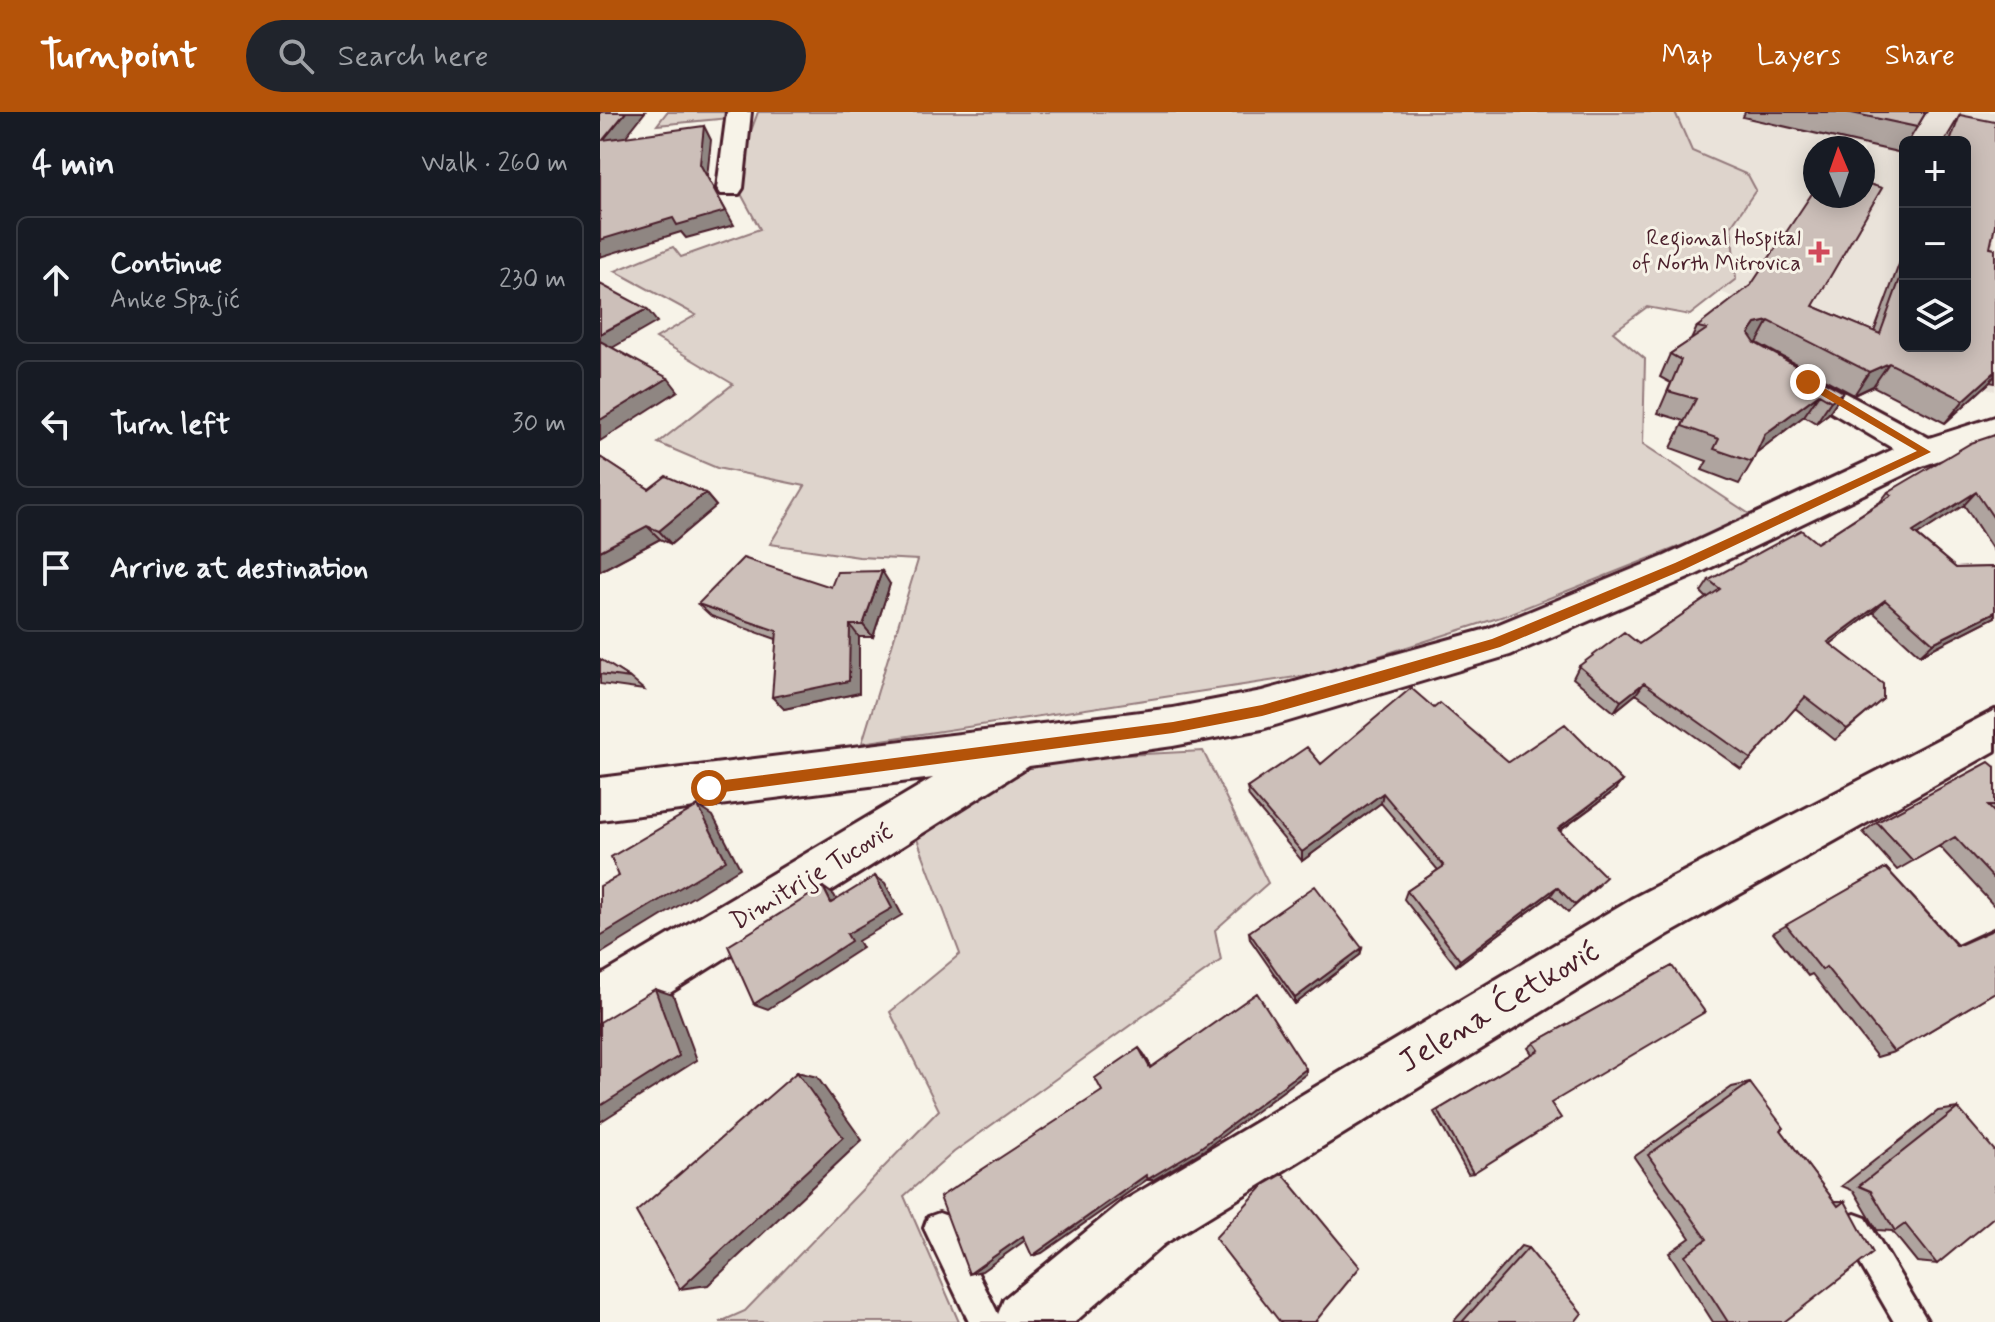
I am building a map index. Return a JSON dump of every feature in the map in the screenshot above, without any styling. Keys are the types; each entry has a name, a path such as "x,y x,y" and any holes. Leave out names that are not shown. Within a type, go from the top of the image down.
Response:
{"street":[{"path":"730,188 739,112"},
{"path":"1756,356 1926,452"},
{"path":"600,799 1173,727 1262,710 1495,643 1679,566 1926,452 1995,429"},
{"name":"Jelena Ćetković","path":"1027,1322 1156,1215 1649,917 1995,729"},
{"name":"Dimitrije Tucović","path":"600,1006 1024,747"}],"lane":[{"path":"1840,1204 1912,1322"},
{"path":"939,1228 986,1322"}],"shaded area":[{"path":"667,112 731,112 729,118 657,125"},
{"path":"758,112 1675,112 1692,151 1748,175 1756,190 1731,226 1736,279 1690,315 1647,307 1613,332 1645,359 1643,444 1754,517 1504,616 1329,672 862,743 918,560 859,557 770,544 805,486 717,468 658,443 733,384 656,338 696,315 615,271 673,247 681,257 760,229 740,192 751,131"},
{"name":"Regional Hospital of North Mitrovica","path":"1675,112 1995,112 1995,391 1783,318 1721,292 1736,279 1731,226 1748,175 1692,151"},
{"path":"1203,751 1268,883 1215,930 1221,960 954,1152 904,1196 959,1322 720,1322 745,1311 939,1110 890,1012 960,954 914,831 1022,768 1105,756"}],"building":[{"path":"600,112 626,112 603,140 704,126 700,164 726,211 677,225 673,218 600,240"},
{"path":"1847,112 1926,112 1917,127"},
{"path":"1960,115 1995,122 1995,225 1990,248 1995,249 1995,372 1964,400 1889,363 1869,372 1769,321 1756,324 1749,334 1755,343 1843,392 1831,401 1819,394 1765,434 1752,462 1714,449 1719,439 1682,426 1696,399 1668,391 1681,360 1670,354 1707,329 1697,327 1751,285 1803,207 1870,208 1813,306 1880,334 1899,282 1899,352 1971,352 1971,136 1952,136"},
{"path":"1875,186 1882,188 1875,200"},
{"path":"600,284 647,309 600,334"},
{"path":"600,341 668,378 600,420"},
{"path":"1995,435 1995,520 1976,492 1913,532 1956,568 1995,567 1995,612 1933,643 1885,600 1828,642 1883,684 1883,699 1847,729 1805,697 1751,759 1644,683 1621,701 1579,666 1624,632 1639,644 1720,589 1709,580 1801,530 1817,543 1892,495 1888,492 1971,443"},
{"path":"600,457 649,489 666,476 705,493 659,531 647,526 600,551"},
{"path":"743,558 831,587 837,572 882,571 863,625 850,625 849,681 772,697 777,631 698,604"},
{"path":"600,659 630,678 600,674"},
{"path":"1411,688 1434,708 1440,703 1509,762 1565,724 1622,781 1558,829 1606,877 1575,905 1557,887 1460,960 1407,891 1444,866 1383,793 1302,852 1247,788 1307,747 1321,764"},
{"path":"1989,762 1995,767 1995,806 1988,806 1995,813 1995,880 1955,837 1913,861 1877,822"},
{"path":"698,806 726,860 600,936 600,886 619,876 611,857"},
{"path":"1886,868 1957,946 1995,929 1995,992 1894,1052 1826,967 1822,970 1786,925"},
{"path":"875,876 892,908 847,934 851,941 754,1004 728,946 823,887 831,903"},
{"path":"1315,886 1362,948 1295,998 1249,932"},
{"path":"1672,966 1705,1012 1551,1103 1561,1118 1473,1173 1438,1110 1539,1050 1534,1043"},
{"path":"655,989 679,1056 600,1106 600,1022"},
{"path":"1257,993 1306,1069 1200,1148 1148,1179 1146,1175 1032,1256 1023,1236 969,1274 940,1197 1102,1091 1095,1078 1139,1048 1150,1068"},
{"path":"797,1072 843,1137 680,1289 636,1212"},
{"path":"1750,1083 1838,1206 1845,1201 1873,1253 1784,1322 1728,1322 1685,1255 1707,1239 1648,1155"},
{"path":"1958,1108 1995,1151 1995,1216 1937,1264 1905,1224 1895,1231 1871,1191 1859,1186"},
{"path":"1283,1174 1360,1267 1315,1322 1280,1322 1215,1238 1264,1185"},
{"path":"1528,1248 1582,1313 1575,1322 1462,1322"}],"place":[{"name":"Regional Hospital of North Mitrovica","path":"1819,252"}],"route":[{"path":"709,788 1173,727 1262,710 1380,678 1495,643 1679,566 1909,457 1926,452 1808,382"}]}
